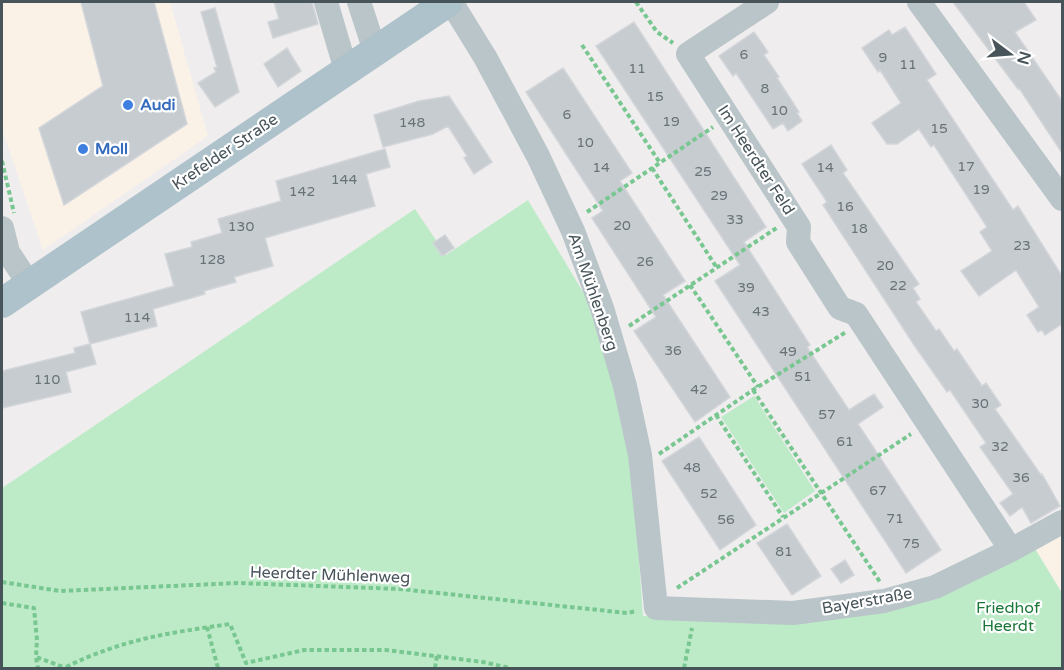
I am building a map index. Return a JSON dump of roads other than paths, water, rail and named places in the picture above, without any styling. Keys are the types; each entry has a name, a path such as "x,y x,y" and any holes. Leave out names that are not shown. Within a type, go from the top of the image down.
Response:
{"main road":[{"name":"Krefelder Straße","path":"2,303 450,2"}],"street":[{"path":"326,2 346,70"},
{"path":"359,2 375,51"},
{"name":"Am Mühlenberg","path":"450,2 485,57 538,156 570,224 602,308 625,386 641,466 656,605"},
{"name":"Im Heerdter Feld","path":"766,2 688,54 800,227 798,242 840,308 856,314 1011,550"},
{"path":"919,2 1062,199"},
{"path":"2,228 8,252 29,284"},
{"name":"Bayerstraße","path":"656,605 793,613 891,599 935,587 1062,522"}],"place":[{"name":"Audi","path":"128,105"},
{"name":"Moll","path":"83,149"}],"park label":[{"name":"Friedhof Heerdt","path":"1008,617"}]}
